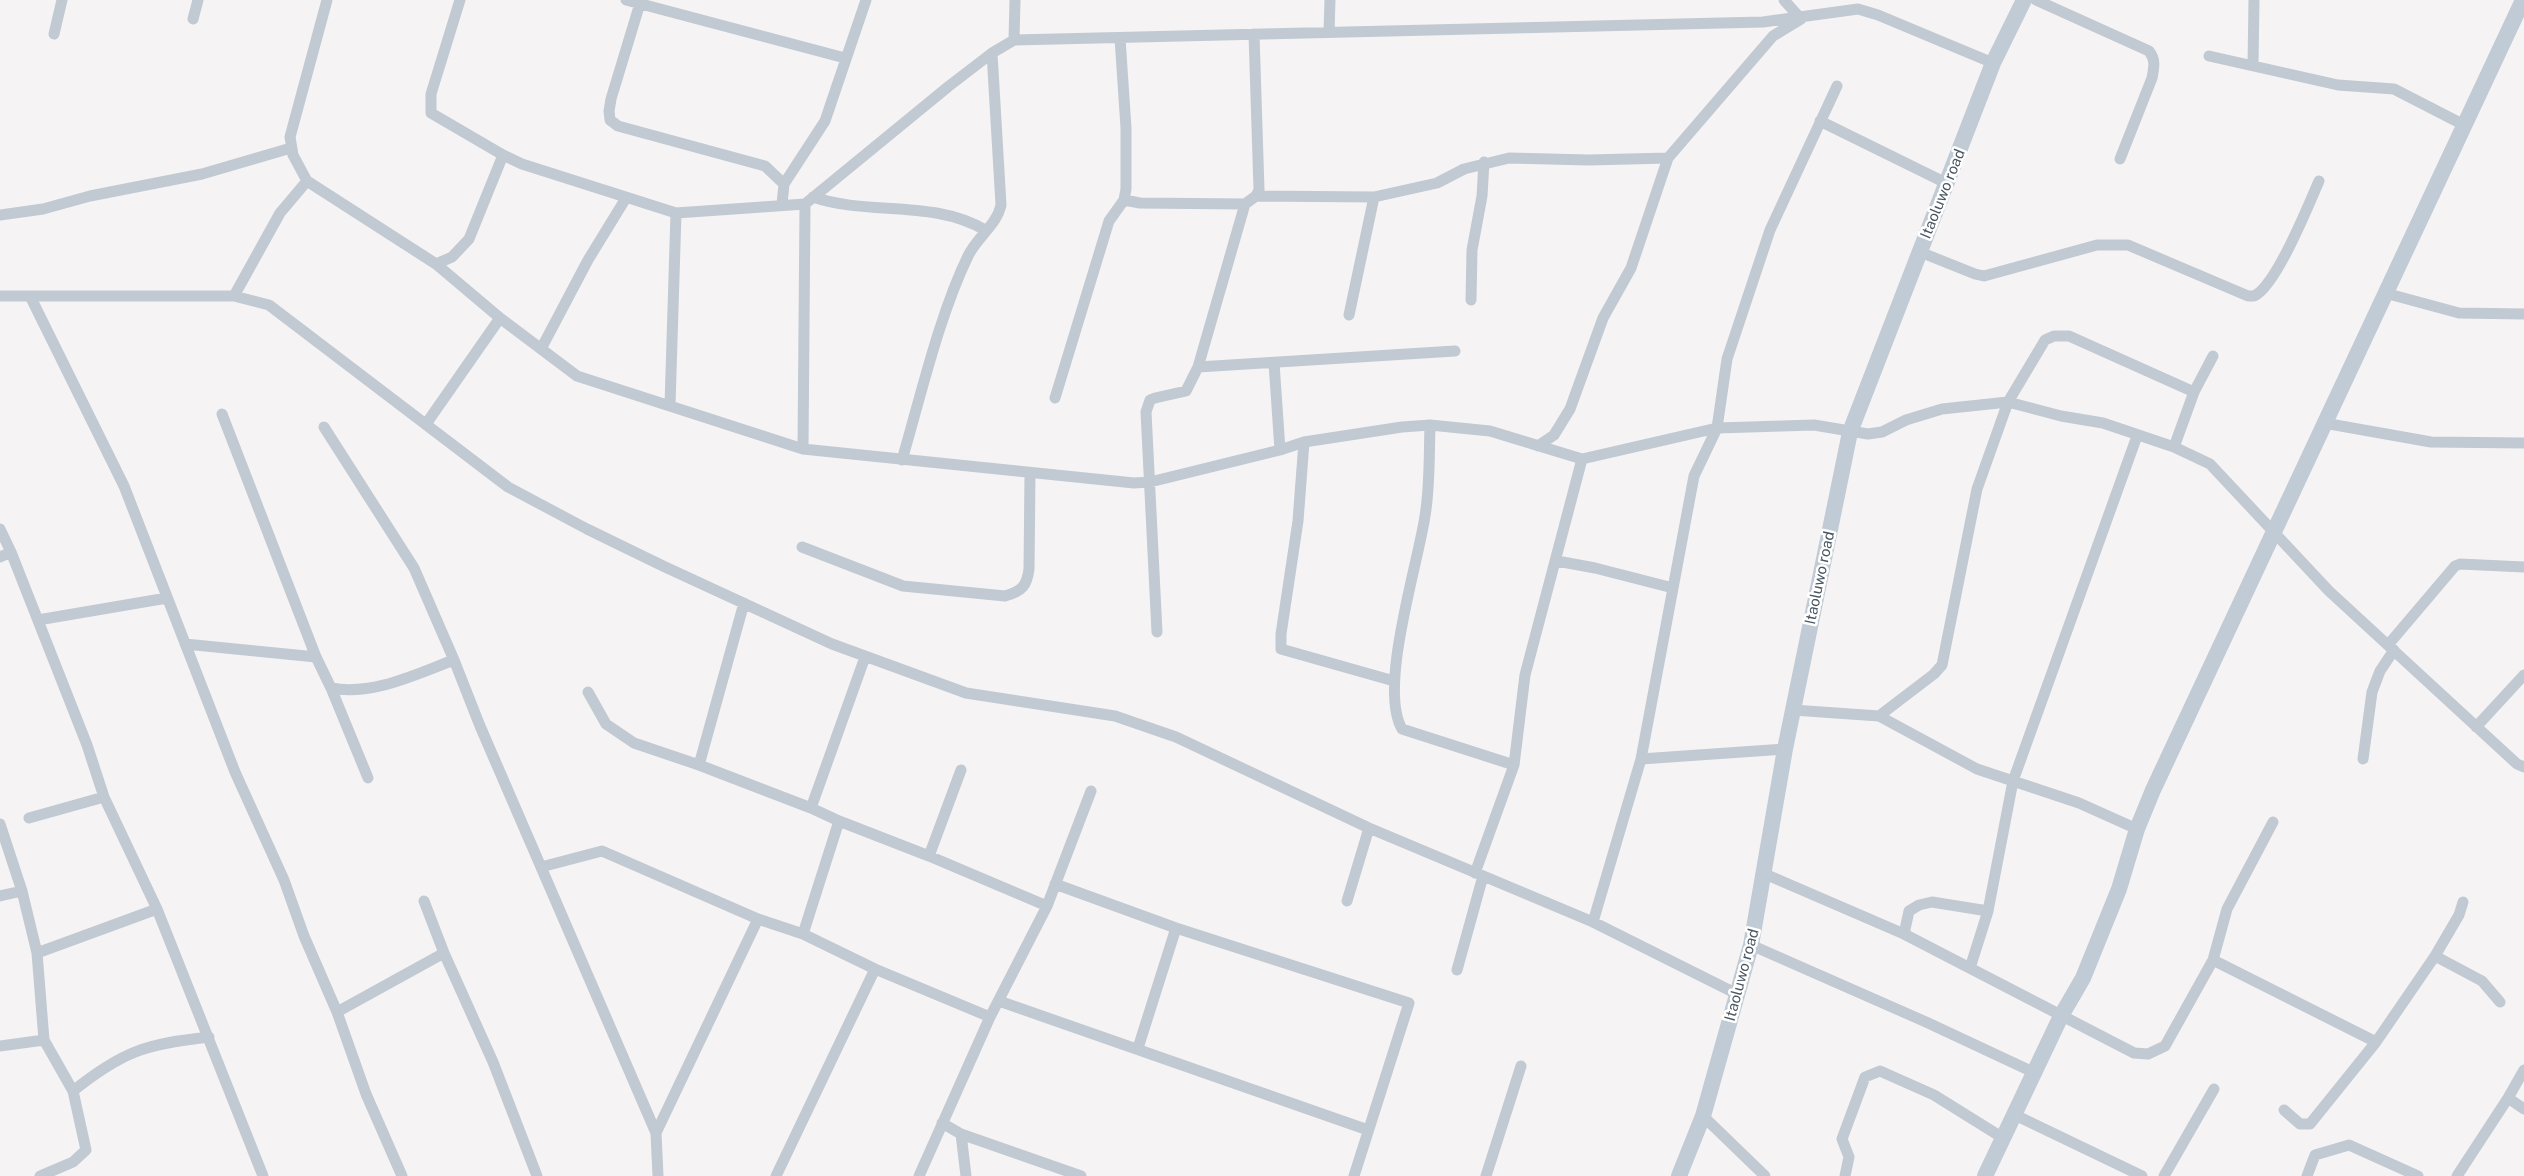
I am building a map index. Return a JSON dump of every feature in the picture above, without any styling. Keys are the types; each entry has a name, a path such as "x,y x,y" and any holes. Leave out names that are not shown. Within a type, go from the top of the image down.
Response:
{"street":[{"path":"54,34 62,0"},
{"path":"193,19 198,0"},
{"path":"327,0 290,137 291,148 307,181 436,264 500,318 577,376 803,449 1030,474 1134,483 1150,482 1280,450 1304,442 1430,425 1490,431 1582,459 1716,428 1814,425 1868,434 1882,432 1906,420 1942,409 2008,402 2061,416 2103,423 2174,447 2210,464 2329,591 2516,764 2524,767"},
{"path":"460,0 431,94 431,113 503,155 626,198 676,213 809,200 926,211 971,222 985,230"},
{"path":"626,0 641,2 845,58"},
{"path":"782,204 784,184 826,121 845,58 866,0"},
{"path":"1014,40 1016,0"},
{"path":"1329,32 1330,0"},
{"path":"1784,0 1801,19"},
{"name":"Itaoluwo road","path":"1679,1176 1703,1116 1752,945 1785,750 1850,432 1948,184 1993,63 2024,0"},
{"path":"2036,0 2149,51 2154,57 2155,66 2152,78 2120,159"},
{"path":"2253,65 2254,0"},
{"path":"1985,1176 2015,1115 2033,1072 2061,1016 2083,978 2108,916 2137,829 2273,531 2523,0"},
{"path":"641,2 611,99 610,120 618,126 765,166 784,184"},
{"path":"803,449 809,200 992,53 1014,40 1763,22 1801,19 1858,9 1878,14 1993,63"},
{"path":"1538,446 1554,435 1570,409 1603,318 1631,268 1668,158 1773,36 1801,19"},
{"path":"1124,200 1140,203 1245,204 1256,196 1261,182 1254,34"},
{"path":"1056,398 1109,221 1124,200 1126,189 1126,128 1120,38"},
{"path":"902,460 946,312 968,255 985,230 998,216 1000,205 992,53"},
{"path":"2208,56 2338,84 2394,89 2464,125"},
{"path":"1593,922 1641,759 1694,476 1716,428 1727,359 1770,230 1837,86"},
{"path":"1820,121 1948,184"},
{"path":"0,215 43,209 75,199 202,174 291,148"},
{"path":"436,264 452,257 468,240 503,155"},
{"path":"1256,196 1374,198 1437,183 1464,169 1484,162 1509,158 1589,160 1668,158"},
{"path":"1471,300 1472,250 1482,196 1484,162"},
{"path":"234,296 280,213 307,181"},
{"path":"1920,252 1984,276 2097,245 2128,245 2248,296 2254,296 2266,287 2296,233 2319,182"},
{"path":"541,349 588,260 626,198"},
{"path":"1348,315 1374,198"},
{"path":"1157,632 1147,406 1155,398 1186,391 1198,367 1245,204"},
{"path":"670,405 676,213"},
{"path":"2385,292 2459,313 2524,314"},
{"path":"0,296 234,296 269,305 508,487 587,529 744,603 866,657 966,693 1115,716 1176,737 1369,828 1593,922 1737,994"},
{"path":"30,296 124,486 235,772 284,880 304,936 337,1012 366,1094 402,1176"},
{"path":"426,424 500,318"},
{"path":"1878,716 1934,674 1942,665 1977,489 2008,402 2045,340 2054,336 2069,336 2194,392"},
{"path":"1198,367 1455,351"},
{"path":"2174,447 2194,392 2213,356"},
{"path":"1274,363 1280,450"},
{"path":"222,414 316,657 331,688 368,778"},
{"path":"2324,423 2431,442 2524,443"},
{"path":"1430,425 1426,516 1405,608 1394,681 1398,721 1402,729 1514,765"},
{"path":"324,427 414,568 656,1133 658,1176"},
{"path":"1970,968 1988,911 2013,781 2138,436"},
{"path":"1304,442 1298,521 1281,634 1281,648 1394,681"},
{"path":"1457,970 1479,875 1514,765 1525,675 1557,561 1582,459"},
{"path":"802,546 903,586 1005,596 1020,592 1027,582 1029,569 1030,474"},
{"path":"0,529 11,552 87,745 104,797 157,909 263,1176"},
{"path":"0,557 11,552"},
{"path":"1557,561 1595,568 1673,588"},
{"path":"2364,759 2372,692 2380,671 2391,648 2455,566 2524,567"},
{"path":"38,620 168,598"},
{"path":"699,765 744,603"},
{"path":"185,644 316,657"},
{"path":"811,808 866,657"},
{"path":"331,688 349,692 395,682 454,660"},
{"path":"2476,727 2524,675"},
{"path":"588,692 606,724 634,743 699,765 811,808 1047,906"},
{"path":"1793,710 1878,716 1977,770 2079,803 2137,829"},
{"path":"1641,759 1785,750"},
{"path":"929,856 960,770"},
{"path":"919,1176 990,1017 1047,906 1092,791"},
{"path":"29,818 104,797"},
{"path":"803,934 839,821"},
{"path":"1765,874 1904,934 2134,1053 2148,1054 2164,1046 2213,960 2227,909 2273,822"},
{"path":"0,824 22,891 37,954 44,1040 73,1091 86,1150 73,1162 40,1176"},
{"path":"1347,901 1369,828"},
{"path":"541,867 602,851 758,919 803,934 875,969 990,1017"},
{"path":"1055,884 1176,928 1409,1003 1354,1176"},
{"path":"0,896 22,891"},
{"path":"424,901 444,954 493,1062 536,1176"},
{"path":"2284,1110 2300,1124 2310,1124 2376,1042 2435,956 2459,915 2463,902"},
{"path":"1904,934 1909,912 1925,903 1988,911"},
{"path":"37,954 157,909"},
{"path":"656,1133 758,919"},
{"path":"1138,1048 1176,928"},
{"path":"1752,945 2033,1072"},
{"path":"337,1012 444,954"},
{"path":"2435,956 2482,981 2500,1002"},
{"path":"2213,960 2376,1042"},
{"path":"776,1176 875,969"},
{"path":"999,1001 1138,1048 1368,1130"},
{"path":"73,1091 105,1066 134,1051 168,1042 209,1037"},
{"path":"0,1046 44,1040"},
{"path":"1486,1176 1522,1066"},
{"path":"2457,1176 2524,1070"},
{"path":"1845,1176 1849,1156 1842,1139 1865,1077 1871,1073 1880,1071 1934,1095 2003,1138"},
{"path":"2164,1176 2214,1089"},
{"path":"2508,1098 2524,1109"},
{"path":"2015,1115 2142,1176"},
{"path":"1703,1116 1765,1176"},
{"path":"942,1124 961,1134 1081,1176"},
{"path":"961,1134 966,1176"},
{"path":"2307,1176 2315,1155 2349,1145 2418,1176"}]}
